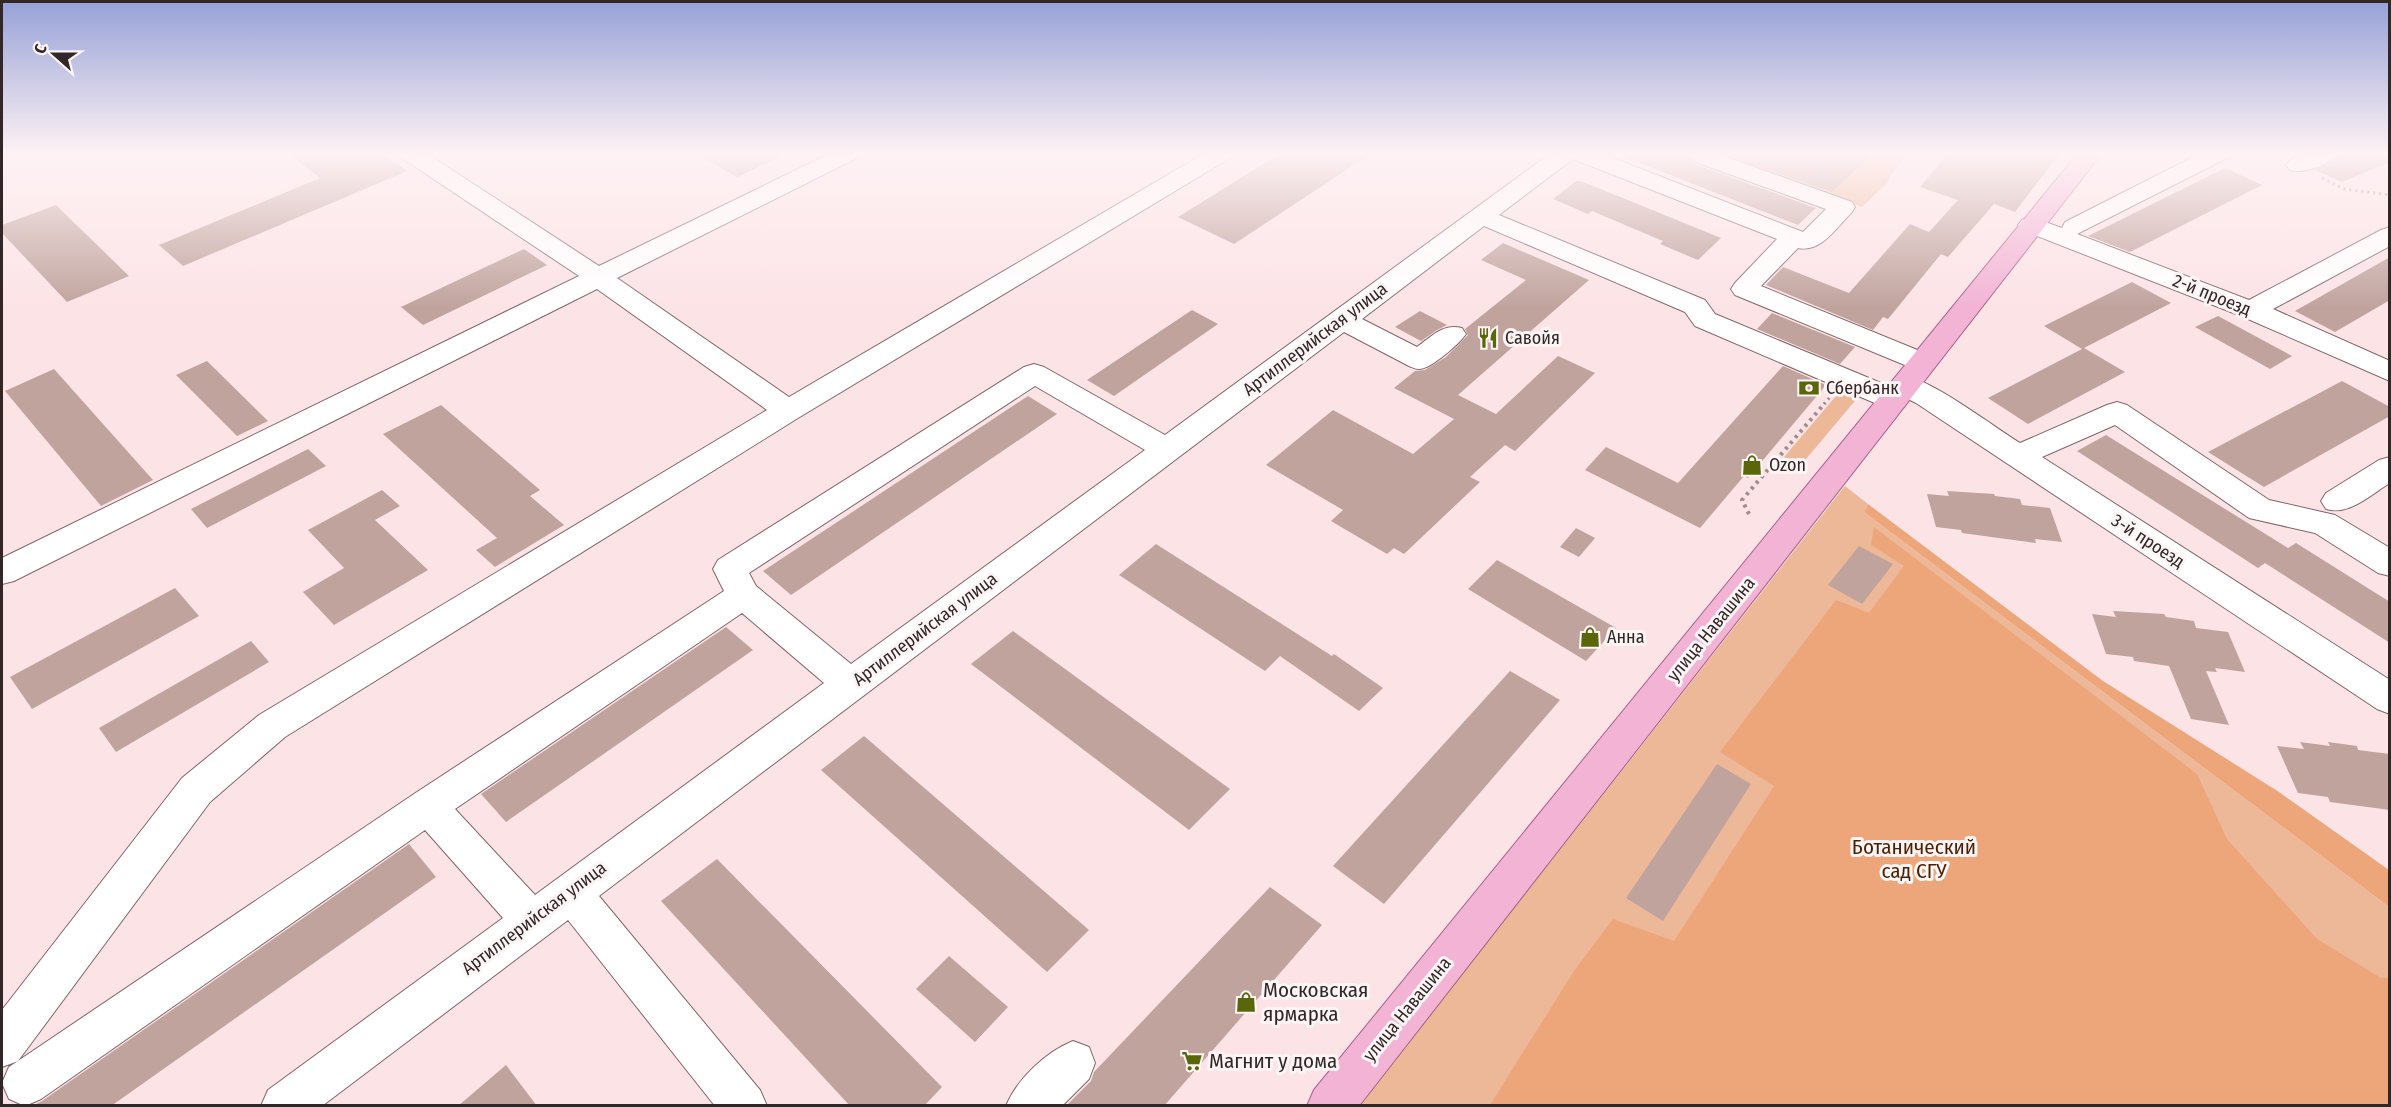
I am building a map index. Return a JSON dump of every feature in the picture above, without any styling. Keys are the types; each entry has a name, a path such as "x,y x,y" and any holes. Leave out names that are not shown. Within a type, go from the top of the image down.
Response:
{"main road":[{"name":"улица Навашина","path":"1330,1106 2048,205"}],"street":[{"path":"488,205 598,277 788,411"},
{"path":"2,572 744,205"},
{"path":"2,1045 196,790 272,726 788,411 1135,205"},
{"name":"Артиллерийская улица","path":"284,1106 570,891 1496,205"},
{"path":"1711,205 1807,242 1843,207 1836,205"},
{"path":"2074,227 2117,205"},
{"path":"1481,216 1695,306 1705,320 1907,382"},
{"name":"2-й проезд","path":"2031,225 2251,310 2390,372"},
{"path":"2251,310 2390,235"},
{"path":"1794,237 1744,289 1907,382"},
{"path":"1341,319 1419,360 1452,334"},
{"path":"850,685 742,596 730,569 1034,374 1167,449"},
{"name":"3-й проезд","path":"1907,382 2390,699"},
{"path":"2018,456 2118,412 2260,510 2324,523 2390,564"},
{"path":"2337,501 2390,468"},
{"path":"25,1083 428,806 742,596"},
{"path":"428,806 531,920"},
{"path":"570,891 744,1106"},
{"path":"1029,1106 1073,1063"}],"path":[{"path":"1749,514 1742,500 1833,393"}],"green space":[{"path":"1842,389 1859,396 1801,465 1784,457"},
{"name":"Ботанический сад СГУ","path":"1845,486 1868,504 1864,512 2389,907 2389,1105 1359,1106"},
{"path":"1868,504 2103,681 2279,792 2389,870 2389,907 1864,512"},
{"name":"Ботанический сад СГУ","path":"1874,527 2197,774 2227,839 2317,939 2381,978 2389,978 2389,1105 1490,1105 1574,971 1613,919 1674,941 1774,786 1720,752 1836,600 1869,613 1904,566 1871,545"}],"building":[{"path":"56,205 129,276 67,302 2,233 2,225"},
{"path":"256,205 328,205 183,266 159,245"},
{"path":"1198,205 1294,205 1234,244 1178,217"},
{"path":"1566,205 1639,205 1721,238 1698,260 1660,244 1663,241 1592,211 1588,214"},
{"path":"1746,205 1807,205 1816,208 1798,225"},
{"path":"1954,205 1993,205 1948,257 1941,254 1888,319 1883,317 1873,330 1766,285 1783,267 1849,293 1910,224 1929,232"},
{"path":"1996,205 2021,205 2015,212"},
{"path":"2151,205 2223,205 2130,252 2088,236"},
{"path":"1503,243 1589,280 1458,395 1496,414 1558,356 1595,373 1515,451 1505,445 1470,477 1480,482 1404,554 1394,548 1387,554 1331,521 1343,510 1266,465 1333,410 1413,454 1454,419 1394,388 1415,371 1425,370 1446,357 1468,335 1465,329 1526,280 1481,260"},
{"path":"524,249 547,265 423,325 401,307"},
{"path":"2390,257 2390,300 2335,332 2295,311"},
{"path":"2132,282 2171,303 2084,348 2125,372 2028,424 1988,398 2082,349 2044,326"},
{"path":"1192,310 1218,324 1114,396 1087,380"},
{"path":"1420,311 1447,325 1421,341 1395,327"},
{"path":"1772,313 1855,347 1840,364 1757,329"},
{"path":"2218,316 2292,356 2270,369 2195,327"},
{"path":"207,361 268,421 237,436 176,375"},
{"path":"1783,366 1826,385 1748,478 1744,476 1700,528 1585,470 1606,447 1678,483"},
{"path":"54,369 153,480 101,506 5,391"},
{"path":"2342,381 2390,407 2390,416 2264,487 2208,452"},
{"path":"1028,396 1057,414 791,595 763,571"},
{"path":"441,405 540,490 530,496 564,525 495,567 476,550 497,538 383,434"},
{"path":"2106,435 2288,548 2296,543 2390,602 2390,643 2265,563 2258,568 2077,451"},
{"path":"308,449 326,466 207,528 191,509"},
{"path":"382,490 400,506 375,520 428,570 334,625 303,592 344,568 308,530"},
{"path":"1947,491 1994,494 2020,499 2022,505 2050,508 2062,542 2035,539 2036,543 1962,533 1961,530 1936,527 1927,494 1949,496"},
{"path":"1576,528 1595,538 1579,557 1560,547"},
{"path":"1156,544 1332,656 1334,654 1383,688 1359,711 1280,656 1265,671 1119,575"},
{"path":"1859,546 1893,564 1862,604 1828,585"},
{"path":"1497,560 1616,628 1586,661 1468,589"},
{"path":"175,588 199,616 32,709 10,677"},
{"path":"2113,611 2164,614 2166,617 2194,621 2196,628 2228,632 2245,672 2215,668 2217,672 2206,671 2229,725 2191,719 2169,666 2134,661 2133,657 2106,654 2092,614 2116,617"},
{"path":"726,627 753,650 506,822 481,794"},
{"path":"1013,631 1230,789 1189,830 971,664"},
{"path":"251,641 269,662 116,752 99,728"},
{"path":"1510,671 1560,700 1384,904 1333,866"},
{"path":"864,736 1089,930 1047,972 821,770"},
{"path":"2300,742 2330,746 2328,742 2357,746 2358,750 2390,754 2390,810 2330,802 2328,797 2298,793 2277,746 2304,749"},
{"path":"1717,764 1751,784 1663,921 1626,898"},
{"path":"409,844 436,877 111,1106 32,1106 42,1101"},
{"path":"717,859 942,1087 924,1106 850,1106 661,901"},
{"path":"1270,887 1322,925 1164,1106 1066,1106 1091,1081 1094,1072"},
{"path":"949,956 1008,1007 975,1042 916,989"},
{"path":"506,1065 537,1106 458,1106"}],"place":[{"name":"Савойя","path":"1488,338"},
{"name":"Сбербанк","path":"1809,388"},
{"name":"Ozon","path":"1752,465"},
{"name":"Анна","path":"1590,637"},
{"name":"Московская ярмарка","path":"1246,1002"},
{"name":"Магнит у дома","path":"1192,1061"}]}
